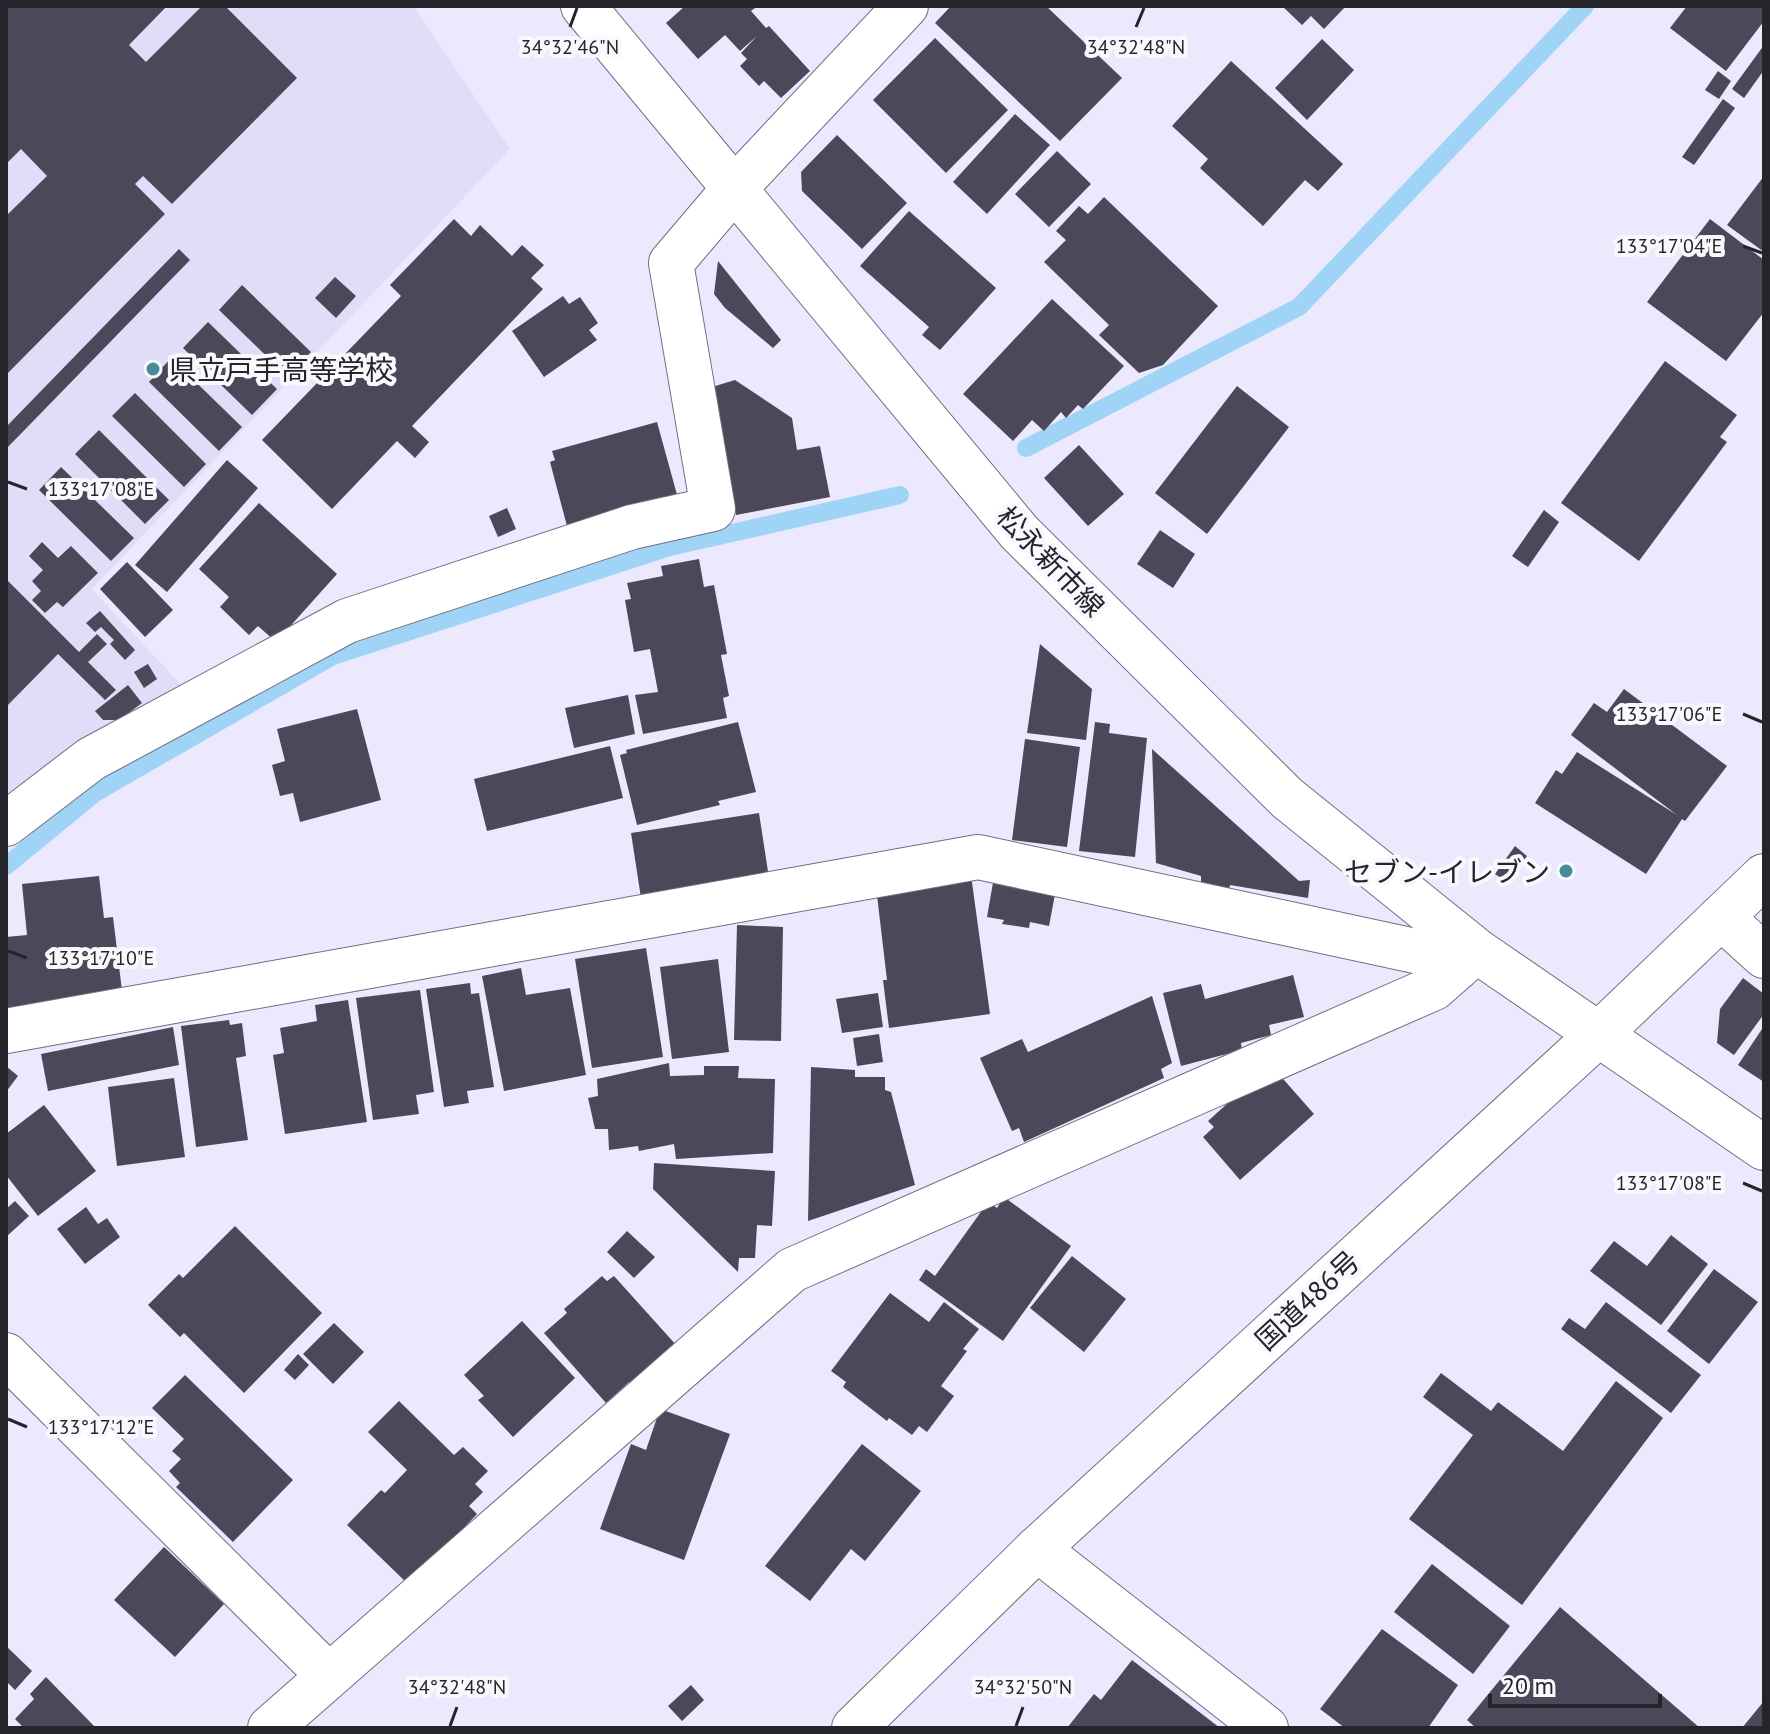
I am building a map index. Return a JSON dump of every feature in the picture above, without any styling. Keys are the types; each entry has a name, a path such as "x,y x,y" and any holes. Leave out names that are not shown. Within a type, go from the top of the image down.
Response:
{"main road":[{"name":"松永新市線","path":"583,6 1019,532 1287,798 1467,960 1598,1035 1764,1148"},
{"path":"6,824 91,759 347,621 632,527 713,509 671,263 733,190 906,6"},
{"path":"6,1031 978,857 1467,960"},
{"name":"国道486号","path":"854,1728 1037,1549 1598,1035 1764,876"},
{"path":"1721,917 1764,956"},
{"path":"270,1728 792,1270 1434,988 1467,960"},
{"path":"6,1355 329,1676"},
{"path":"1037,1549 1266,1728"}],"shaded area":[{"name":"県立戸手高等学校","path":"6,6 420,6 416,10 510,149 92,589 183,687 6,804"}],"building":[{"path":"6,6 167,6 129,45 146,62 202,6 225,6 297,78 172,204 143,176 135,184 165,214 6,375 6,216 47,176 21,149 6,164"},
{"path":"685,6 753,6 755,8 751,11 810,71 781,98 764,81 759,86 740,66 747,59 741,53 757,36 740,51 725,35 698,59 666,23"},
{"path":"951,6 1046,6 1122,78 1060,141 935,23"},
{"path":"1282,6 1346,6 1324,29 1311,16 1302,25"},
{"path":"1687,6 1764,6 1764,21 1726,71 1670,28"},
{"path":"935,38 1008,110 946,173 873,100"},
{"path":"1322,39 1354,70 1307,120 1275,88"},
{"path":"1764,45 1764,70 1744,98 1732,89"},
{"path":"1231,61 1343,164 1318,191 1305,180 1263,226 1200,168 1208,159 1172,126"},
{"path":"1718,71 1731,81 1719,99 1705,90"},
{"path":"1723,99 1735,108 1694,165 1682,157"},
{"path":"1015,114 1050,145 987,214 953,182"},
{"path":"837,135 907,203 862,249 802,191 801,172"},
{"path":"1057,151 1091,184 1049,227 1015,194"},
{"path":"1764,176 1764,252 1727,225"},
{"path":"1104,197 1218,306 1163,365 1139,373 1099,335 1109,325 1044,262 1066,240 1056,231 1079,206 1088,214"},
{"path":"909,211 996,288 940,350 922,335 929,327 860,266"},
{"path":"454,219 471,236 480,225 512,256 522,245 544,265 531,278 543,289 412,426 429,442 415,458 397,441 332,509 262,440 401,296 390,285"},
{"path":"1710,219 1764,260 1764,312 1726,361 1647,302"},
{"path":"179,249 190,260 6,449 6,427"},
{"path":"718,261 781,340 773,348 725,308 714,294"},
{"path":"335,277 356,296 336,318 315,298"},
{"path":"242,285 311,352 287,376 219,310"},
{"path":"563,296 569,304 580,297 598,323 589,330 597,340 544,377 512,331"},
{"path":"1052,299 1124,366 1083,409 1078,405 1066,418 1061,412 1044,431 1032,420 1013,441 963,394"},
{"path":"208,322 277,389 252,415 183,348"},
{"path":"171,358 242,427 219,451 149,382"},
{"path":"1665,361 1737,415 1720,437 1727,442 1639,561 1561,503"},
{"path":"735,380 792,418 797,450 820,446 830,497 736,515 712,387"},
{"path":"1237,386 1289,427 1207,534 1155,493"},
{"path":"135,393 206,464 184,487 112,416"},
{"path":"657,422 679,502 567,526 550,462 555,460 552,451"},
{"path":"99,430 169,500 145,524 75,454"},
{"path":"1079,445 1124,494 1088,526 1044,478"},
{"path":"227,460 258,488 167,592 135,565"},
{"path":"61,467 134,538 111,561 39,490"},
{"path":"259,503 337,574 276,642 258,626 249,635 220,607 229,597 199,569"},
{"path":"507,508 516,529 498,537 489,516"},
{"path":"1544,510 1559,522 1528,567 1512,556"},
{"path":"1160,530 1195,554 1173,588 1137,564"},
{"path":"42,542 58,558 71,546 98,573 63,607 57,602 45,613 32,600 41,591 32,581 43,570 29,556"},
{"path":"699,559 704,587 714,585 727,654 721,655 729,696 723,698 727,718 643,734 635,695 658,692 650,649 634,652 625,600 631,599 627,583 663,576 661,566"},
{"path":"127,562 173,610 145,637 100,589"},
{"path":"6,579 79,652 97,634 107,644 88,662 116,690 105,700 58,654 6,707"},
{"path":"100,611 135,650 125,660 110,644 114,640 101,627 95,632 86,623"},
{"path":"1040,644 1092,689 1086,740 1027,733"},
{"path":"148,664 157,679 144,688 134,672"},
{"path":"128,685 142,703 119,720 103,720 95,711"},
{"path":"1624,689 1727,766 1685,821 1682,819 1646,874 1535,803 1556,770 1562,774 1577,752 1677,815 1571,735 1594,703 1607,712"},
{"path":"628,695 635,734 574,748 565,708"},
{"path":"357,709 381,800 300,822 293,793 280,796 272,765 285,761 277,729"},
{"path":"738,722 756,792 718,801 720,805 637,825 620,755 627,753 626,750"},
{"path":"1095,722 1110,724 1109,733 1147,738 1135,857 1079,851"},
{"path":"1025,739 1080,747 1067,847 1012,840"},
{"path":"610,746 623,798 487,831 474,779"},
{"path":"1152,749 1299,881 1310,880 1308,898 1230,885 1229,890 1201,883 1201,876 1156,863"},
{"path":"759,813 769,878 641,898 631,833"},
{"path":"1515,846 1527,856 1508,883 1495,874"},
{"path":"971,875 990,1014 889,1028 883,980 887,980 876,887"},
{"path":"99,876 104,918 113,917 123,999 6,1009 6,937 27,935 22,884"},
{"path":"994,877 1056,889 1049,926 1030,922 1029,928 1002,924 1004,920 987,917"},
{"path":"737,925 783,927 781,1041 734,1040"},
{"path":"646,948 663,1057 592,1068 575,959"},
{"path":"718,959 729,1052 672,1059 660,967"},
{"path":"521,968 526,995 570,988 586,1075 504,1091 482,976"},
{"path":"1293,975 1304,1017 1269,1025 1271,1035 1241,1043 1242,1050 1181,1066 1163,993 1201,984 1205,999"},
{"path":"1743,978 1764,994 1764,1014 1734,1055 1717,1043 1720,1009"},
{"path":"470,983 471,994 479,993 494,1087 467,1091 469,1103 444,1107 426,989"},
{"path":"420,990 434,1092 416,1095 419,1114 373,1120 356,998"},
{"path":"878,993 883,1027 842,1033 836,999"},
{"path":"1152,996 1172,1063 1161,1069 1164,1078 1024,1142 1019,1128 1012,1131 980,1058 1022,1039 1028,1052"},
{"path":"348,1000 367,1122 285,1134 273,1055 284,1053 280,1028 317,1021 315,1005"},
{"path":"229,1020 230,1025 242,1023 246,1056 236,1058 248,1140 196,1147 181,1026"},
{"path":"1764,1026 1764,1082 1738,1065"},
{"path":"173,1027 179,1065 48,1091 41,1054"},
{"path":"879,1034 883,1062 857,1066 853,1038"},
{"path":"669,1063 670,1076 704,1075 704,1066 739,1066 738,1078 775,1079 773,1153 676,1159 674,1144 639,1151 638,1146 609,1150 608,1129 595,1129 588,1098 598,1096 597,1079"},
{"path":"6,1066 18,1076 6,1092"},
{"path":"811,1067 855,1070 855,1077 885,1077 885,1090 891,1092 915,1185 808,1221"},
{"path":"1277,1072 1314,1114 1240,1180 1203,1137 1214,1127 1208,1121 1250,1083 1256,1090"},
{"path":"174,1078 185,1157 117,1166 108,1087"},
{"path":"44,1105 96,1171 38,1216 6,1175 6,1134"},
{"path":"654,1163 775,1171 772,1226 757,1225 755,1258 739,1258 738,1272 653,1189"},
{"path":"1004,1197 1071,1246 1003,1341 919,1280 926,1269 935,1276 988,1202 997,1208"},
{"path":"15,1201 29,1216 6,1237 6,1209"},
{"path":"86,1207 98,1224 107,1218 120,1237 85,1264 57,1229"},
{"path":"235,1226 322,1313 244,1393 184,1333 180,1337 148,1305 179,1274 183,1278"},
{"path":"627,1231 655,1257 634,1278 607,1252"},
{"path":"1671,1235 1708,1264 1661,1325 1590,1271 1614,1241 1647,1266"},
{"path":"1072,1256 1126,1299 1084,1352 1030,1308"},
{"path":"1714,1269 1758,1302 1709,1364 1667,1331"},
{"path":"602,1276 607,1281 614,1276 677,1346 606,1403 544,1333 567,1313 564,1309"},
{"path":"890,1293 929,1322 944,1302 979,1329 941,1386 954,1396 927,1432 919,1426 912,1435 889,1418 887,1421 843,1387 846,1382 831,1371"},
{"path":"1606,1302 1701,1375 1671,1413 1561,1329 1569,1318 1585,1329"},
{"path":"522,1321 575,1378 513,1437 478,1400 484,1396 464,1375"},
{"path":"334,1323 364,1352 333,1384 303,1354"},
{"path":"298,1354 309,1365 295,1380 284,1370"},
{"path":"1441,1373 1491,1411 1498,1402 1563,1451 1616,1381 1663,1418 1522,1605 1409,1519 1473,1435 1423,1397"},
{"path":"185,1375 293,1480 233,1542 176,1487 180,1483 169,1471 181,1459 172,1451 184,1439 152,1408"},
{"path":"399,1401 454,1455 463,1447 488,1471 475,1484 483,1492 469,1506 477,1514 409,1585 347,1525 381,1490 385,1493 407,1470 368,1432"},
{"path":"660,1409 730,1434 684,1560 600,1529 631,1444 646,1450"},
{"path":"862,1444 921,1491 865,1561 851,1549 810,1601 765,1566"},
{"path":"164,1547 224,1604 175,1657 114,1600"},
{"path":"1432,1564 1510,1626 1473,1674 1394,1612"},
{"path":"1560,1607 1700,1728 1476,1728 1467,1720"},
{"path":"1382,1629 1458,1685 1428,1728 1345,1728 1320,1709"},
{"path":"6,1646 32,1671 15,1690 6,1681"},
{"path":"1132,1660 1220,1728 1067,1728 1094,1694 1101,1700"},
{"path":"46,1677 96,1728 24,1728 15,1719 34,1699 30,1694"},
{"path":"691,1685 704,1700 682,1721 668,1706"},
{"path":"1764,1701 1764,1728 1742,1728"}],"waterway":[{"path":"1026,448 1299,307 1585,6"},
{"path":"6,866 95,793 333,656 670,547 900,495"}],"place":[{"name":"県立戸手高等学校","path":"153,369"},
{"name":"セブン-イレブン","path":"1566,871"}]}
